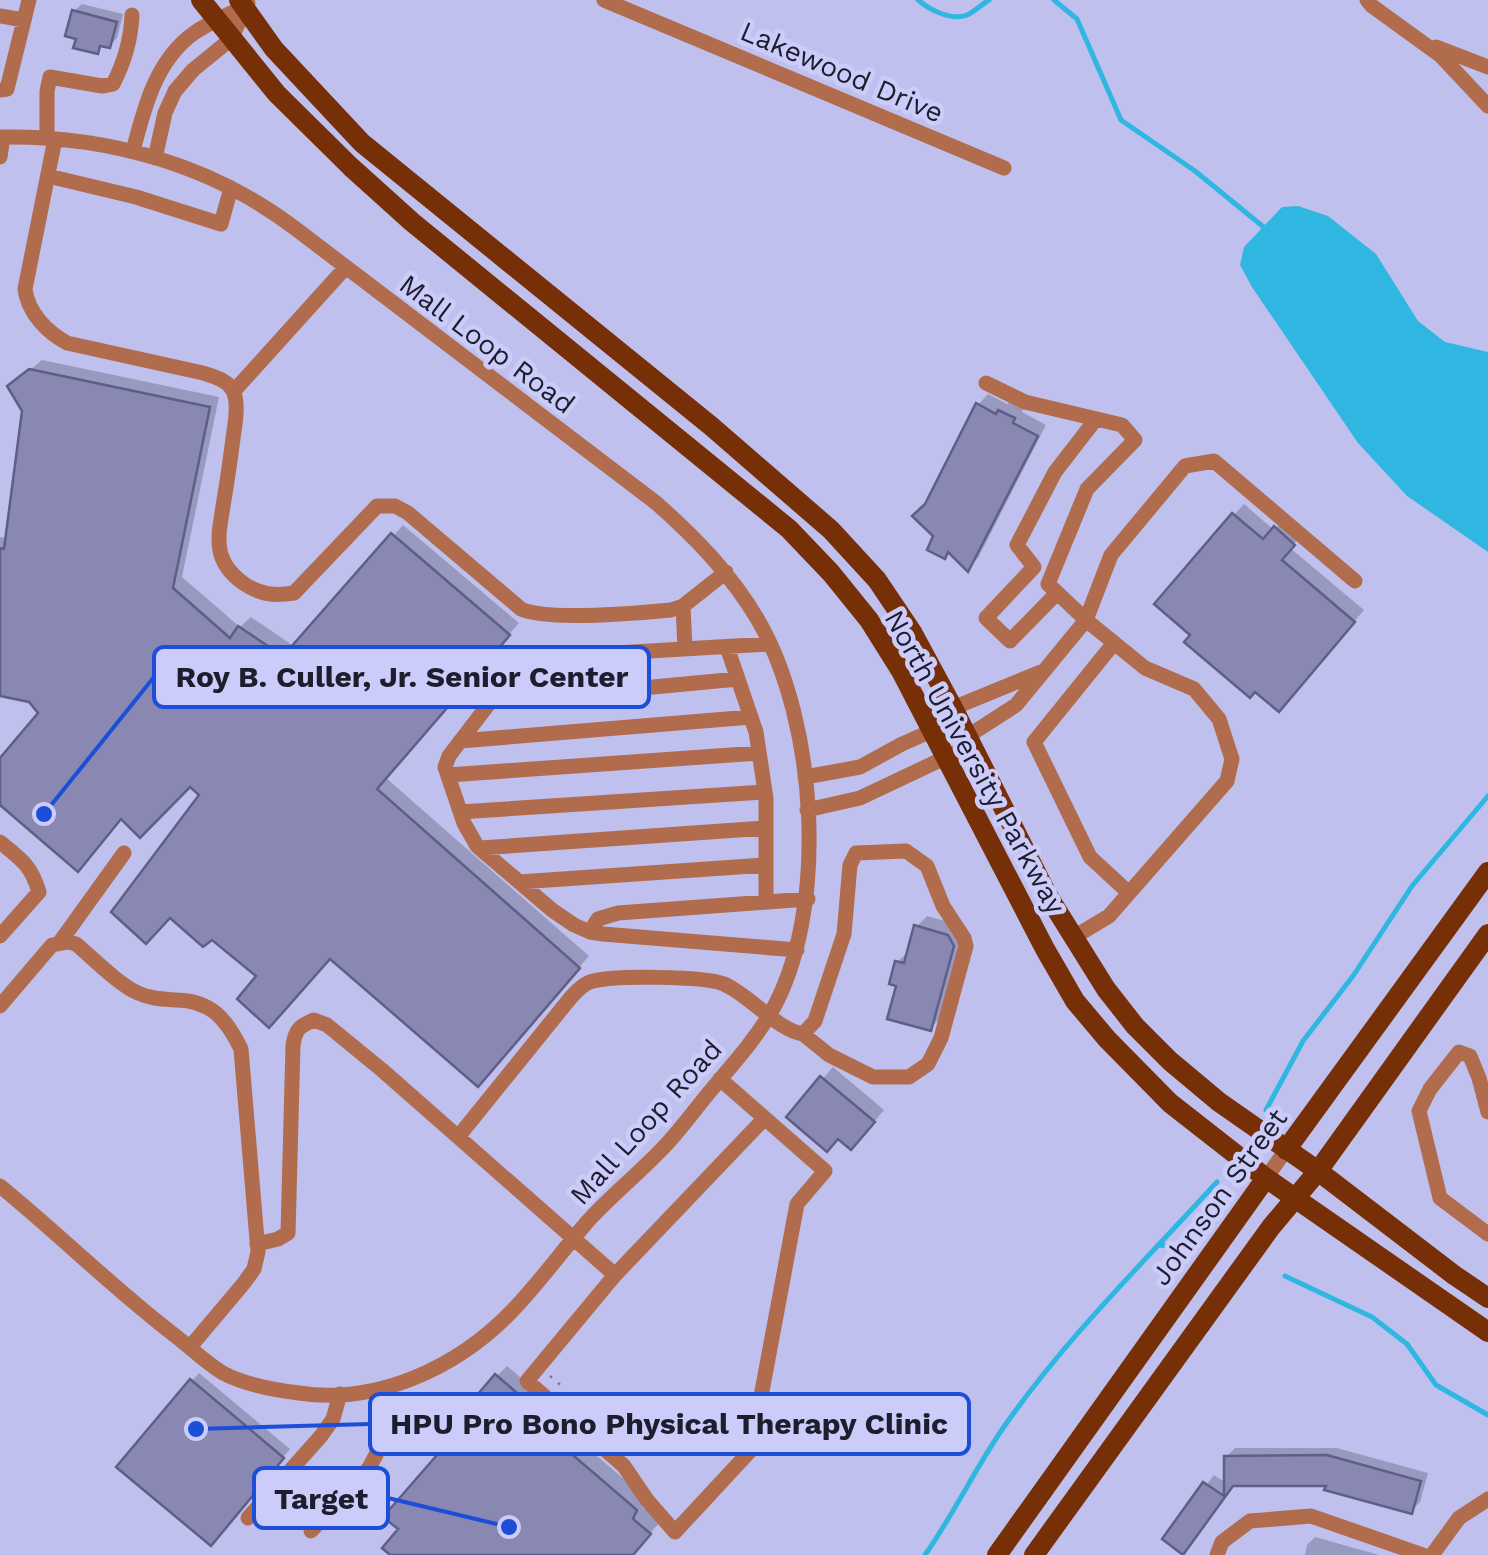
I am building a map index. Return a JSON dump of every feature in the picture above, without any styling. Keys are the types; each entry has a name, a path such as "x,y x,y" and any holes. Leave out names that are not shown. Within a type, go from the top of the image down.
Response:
{"main road":[{"name":"North University Parkway","path":"202,0 277,94 412,222 789,529 831,573 869,620 901,671 1046,949 1075,1000 1107,1039 1170,1103 1266,1178 1488,1332"},
{"name":"North University Parkway","path":"245,2 274,49 362,143 710,426 830,530 876,580 912,632 1074,938 1106,990 1158,1049 1219,1102 1488,1298"},
{"name":"Johnson Street","path":"1286,1150 1488,872"},
{"path":"1034,1555 1488,934"},
{"name":"Johnson Street","path":"997,1555 1266,1178"}],"street":[{"path":"0,90 6,90 29,0"},
{"name":"Lakewood Drive","path":"604,0 1004,168"},
{"path":"1368,0 1441,56 1488,106"},
{"path":"132,151 153,84 164,65 192,34 245,2"},
{"path":"155,158 165,113 175,91 193,70 231,39 245,2"},
{"path":"132,15 131,30 113,84 102,86 50,77 48,176 24,289 26,301 52,334 68,342 203,372 223,379 234,391 236,410 218,532 220,550 229,570 259,592 276,596 294,593 377,506 387,505 408,513 531,614 671,610 683,606 726,572"},
{"path":"0,16 24,20"},
{"path":"1424,43 1488,66"},
{"path":"0,157 2,137"},
{"name":"Mall Loop Road","path":"0,1186 144,1312 223,1373 259,1386 302,1394 340,1394 393,1386 449,1362 510,1313 592,1218 664,1147 720,1079 770,1014 786,980 808,899 809,858 805,777 784,674 759,621 726,572 691,534 284,220 231,188 132,151 51,138 2,137"},
{"path":"48,176 136,197 221,224 231,188"},
{"path":"234,391 346,267"},
{"path":"986,383 1025,402 1122,425 1135,440 1087,489 1053,588 1010,641 986,618 1034,567"},
{"path":"1074,938 1109,916 1227,781 1232,759 1219,719 1194,688 1145,668 1086,620 1017,544 1054,472 1096,420"},
{"path":"805,777 860,768 932,731 963,727 1016,705 1086,620 1110,555 1184,466 1214,461 1355,581"},
{"path":"683,606 685,649"},
{"path":"1114,642 1034,742 1090,857 1130,892"},
{"path":"770,644 525,662 448,756 445,768 472,839 574,925 590,932 797,950"},
{"path":"727,647 760,753 765,792 766,902"},
{"path":"806,810 860,798 945,757 963,727 1045,671"},
{"path":"500,690 526,699 738,679"},
{"path":"460,741 751,716"},
{"path":"448,775 760,753"},
{"path":"460,812 765,792"},
{"path":"480,848 766,828"},
{"path":"0,842 34,874 39,892 0,936"},
{"path":"458,1137 572,996 595,980 721,983 770,1014 790,1032 804,1034 829,1055 873,1077 909,1078 928,1064 941,1038 966,946 960,928 942,906 927,866 906,851 856,853 850,866 844,934 815,1021 804,1034"},
{"path":"60,942 124,853"},
{"path":"520,882 766,865"},
{"path":"590,932 598,919 618,912 808,899"},
{"path":"0,1006 52,946 68,942 76,944 134,991 148,997 202,1005 230,1027 240,1050 258,1252 254,1269 190,1347"},
{"path":"257,1244 288,1232 294,1035 300,1025 314,1020 327,1025 616,1274"},
{"path":"1488,1112 1470,1056 1459,1052 1430,1089 1419,1111 1440,1198 1488,1234"},
{"path":"720,1079 825,1171 798,1204 751,1450 674,1532 624,1466 527,1381 616,1274 764,1119"},
{"name":"Johnson Street","path":"1266,1178 1286,1150"},
{"path":"311,1531 369,1468 379,1449 393,1386"},
{"path":"248,1518 322,1436 333,1420 340,1394"},
{"path":"1432,1555 1459,1518 1488,1499"},
{"path":"1216,1555 1222,1542 1250,1522 1310,1516 1423,1555"}],"water":[{"path":"1298,206 1328,216 1376,254 1418,321 1445,342 1488,352 1488,552 1407,496 1358,443 1252,287 1240,265 1244,247 1282,207"}],"building":[{"path":"72,10 117,22 110,48 100,46 98,54 73,48 76,39 65,36"},
{"path":"29,369 210,407 173,588 230,638 238,626 283,656 391,533 510,635 377,789 580,968 478,1087 330,959 269,1028 237,999 256,976 212,940 203,947 170,918 146,944 111,912 199,795 190,787 140,838 121,819 78,872 0,805 0,758 38,713 29,702 0,696 0,548 4,549 22,411 7,386"},
{"path":"976,403 996,414 998,410 1015,418 1013,423 1038,436 968,572 948,552 945,559 927,550 933,536 912,516 925,504"},
{"path":"1232,513 1263,539 1274,526 1295,545 1282,560 1355,622 1279,712 1255,692 1250,698 1184,642 1190,635 1154,604"},
{"path":"914,925 948,935 954,946 931,1031 887,1019 896,986 889,984 895,961 904,963"},
{"path":"820,1076 875,1122 851,1150 838,1139 827,1152 786,1117"},
{"path":"495,1374 539,1412 532,1420 637,1510 633,1519 651,1534 633,1555 390,1555 382,1548 398,1529 383,1517 470,1417 465,1409"},
{"path":"190,1379 284,1458 211,1546 116,1467"},
{"path":"1327,1455 1421,1481 1412,1514 1324,1490 1326,1486 1233,1486 1183,1555 1162,1539 1203,1482 1224,1496 1224,1456"}],"waterway":[{"path":"918,0 954,17 967,15 989,0"},
{"path":"1054,0 1077,19 1121,120 1195,171 1266,229"},
{"path":"1266,1110 1303,1041 1353,976 1412,886 1488,796"},
{"path":"925,1555 1025,1397 1217,1182"},
{"path":"1158,1245 1195,1249"},
{"path":"1285,1276 1372,1317 1407,1344 1436,1385 1488,1415"}],"place":[{"name":"Roy B. Culler, Jr. Senior Center","path":"44,814"},
{"name":"HPU Pro Bono Physical Therapy Clinic","path":"196,1429"},
{"name":"Target","path":"509,1527"}]}
